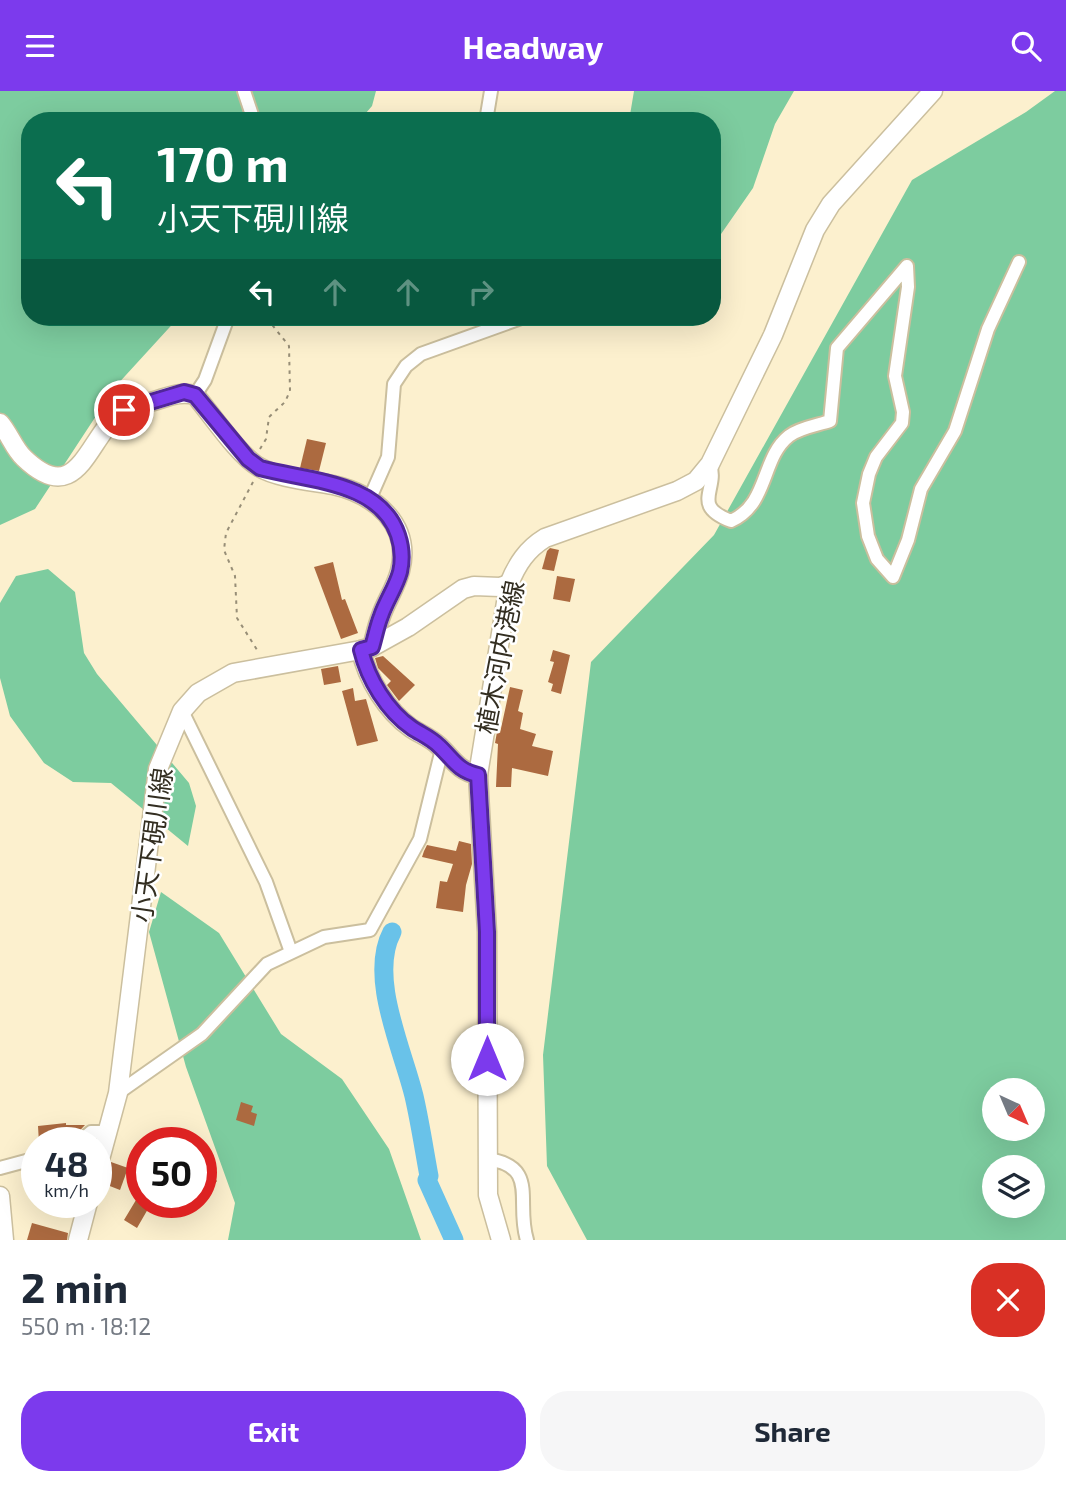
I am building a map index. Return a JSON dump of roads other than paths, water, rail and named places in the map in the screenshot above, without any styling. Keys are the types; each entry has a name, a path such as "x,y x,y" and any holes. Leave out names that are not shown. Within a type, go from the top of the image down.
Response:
{"main road":[{"name":"植木河内港線","path":"501,1240 488,1195 487,932 478,775 509,584 519,561 545,538 677,491 696,481 710,464 774,335 816,230 831,204 933,91"},
{"path":"0,423 22,457 52,476 64,476 80,466 113,420 124,410 184,392 195,395 250,460 260,468 352,489 370,498 385,512 396,529 403,548 400,572 367,649 375,686 391,710 442,749 457,767 478,775"},
{"name":"小天下硯川線","path":"109,1127 118,1093 158,769 182,711 198,694 233,673 367,649 408,627 463,589 509,584"},
{"path":"0,1196 4,1240"},
{"path":"78,1240 84,1218"}],"street":[{"path":"244,91 251,112"},
{"path":"488,112 491,91"},
{"path":"710,464 712,470 707,497 709,505 720,516 731,521 742,516 756,500 780,445 791,434 830,421 837,348 907,266 908,286 895,376 903,412 902,423 876,457 869,474 863,503 867,536 877,559 893,577 908,540 921,489 955,431 988,329 1019,262"},
{"path":"195,395 205,380 225,326"},
{"path":"370,498 388,457 392,435 394,384 406,366 429,351 499,326"},
{"path":"182,711 266,883 291,951"},
{"path":"118,1093 202,1034 267,964 332,935 365,932 374,925 419,839 442,749"},
{"path":"487,1159 506,1162 518,1172 527,1240"},
{"path":"0,1168 21,1162"}],"waterway":[{"path":"392,932 386,950 384,970 390,1014 414,1096 429,1176 427,1180 454,1240"}]}
